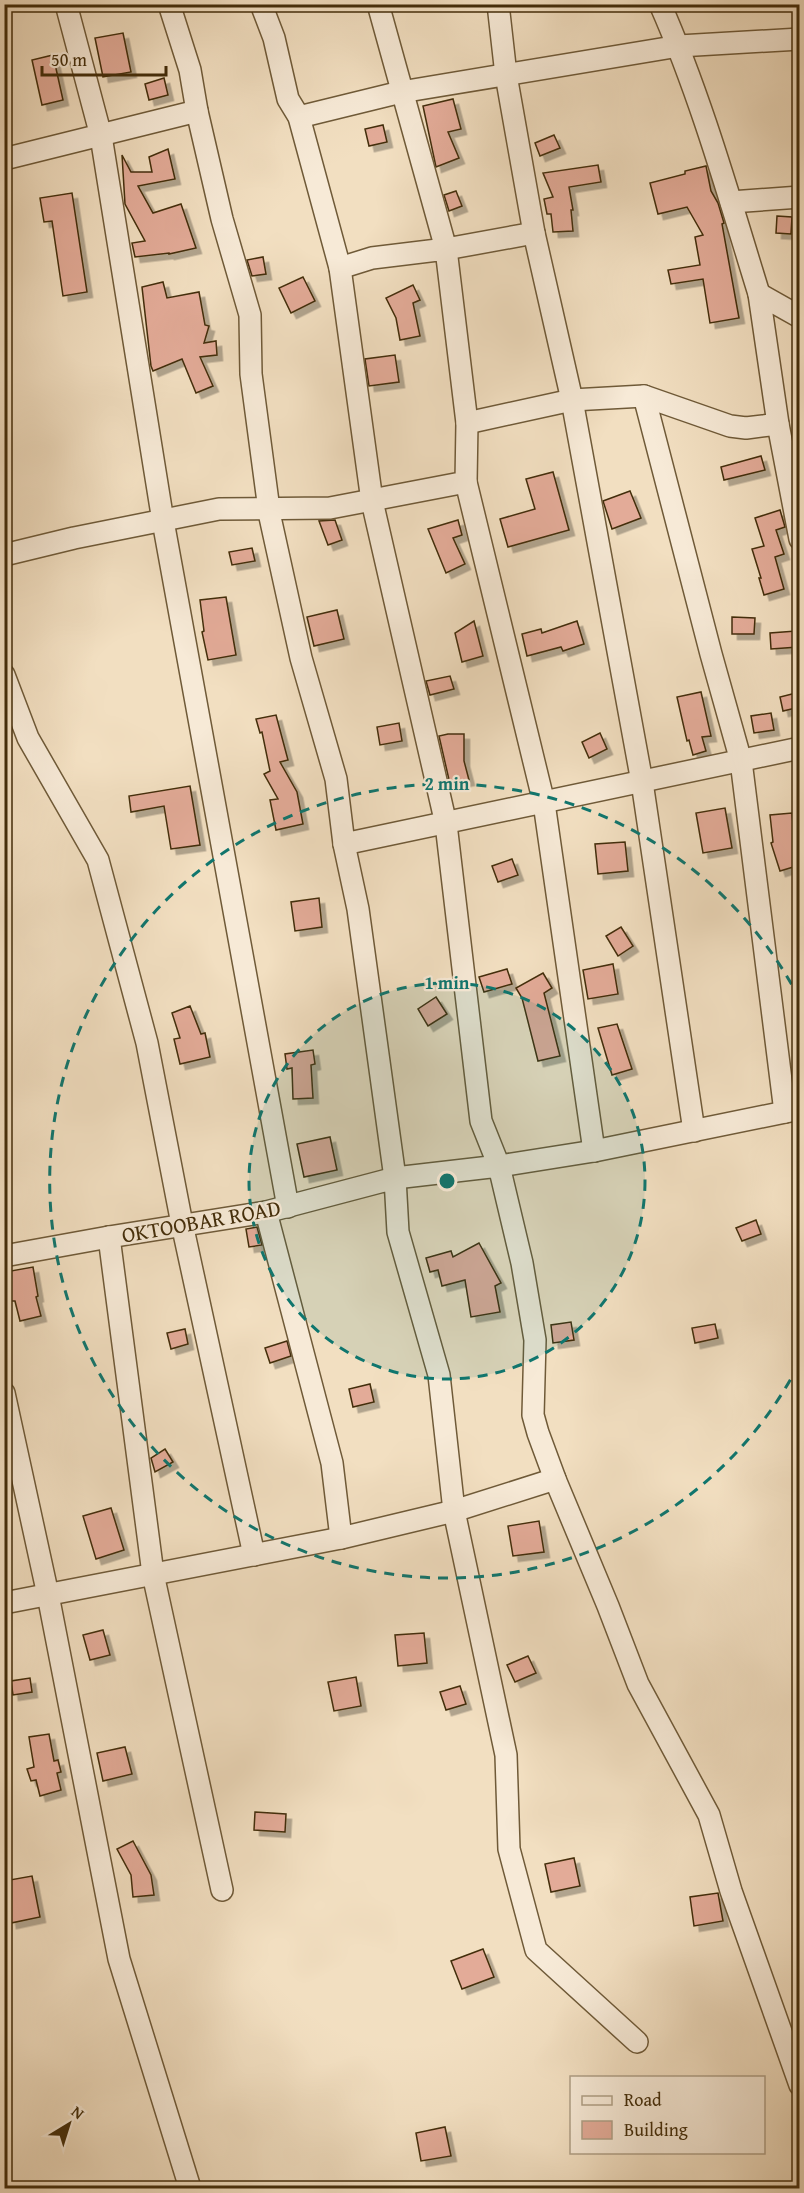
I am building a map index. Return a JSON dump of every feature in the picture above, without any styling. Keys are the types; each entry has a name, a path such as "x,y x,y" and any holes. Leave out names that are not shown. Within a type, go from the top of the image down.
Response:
{"street":[{"path":"66,4 101,136 163,521 288,1207"},
{"path":"169,4 190,70 222,219 250,315 250,374 268,508 301,658 336,779 344,844 358,909 395,1178 398,1232 439,1375 453,1511 506,1755 508,1849 536,1950 637,2042"},
{"path":"261,4 274,38 288,99 299,117 340,268 372,501 446,824 481,1121 499,1166 522,1263 535,1340 533,1415 555,1479 638,1684 709,1815 730,1891 800,2085"},
{"path":"378,4 446,249 467,423 465,482 544,803 594,1151"},
{"path":"498,4 506,75 534,233 572,400 642,782 694,1131"},
{"path":"660,4 679,46 759,294 778,424 800,539"},
{"path":"299,117 401,92 679,46 800,39"},
{"path":"4,159 197,111"},
{"path":"731,202 800,197"},
{"path":"340,268 372,258 446,249 534,233"},
{"path":"759,294 800,317"},
{"path":"467,423 572,400 644,396 730,426 746,428 778,424"},
{"path":"644,396 741,761 792,1111"},
{"path":"4,555 74,538 219,509 330,508 465,482"},
{"path":"4,675 28,738 98,860 147,1043 182,1224 254,1555"},
{"path":"344,844 800,748"},
{"name":"OKTOOBAR ROAD","path":"4,1256 182,1224 266,1212 395,1178 499,1166 594,1151 792,1111"},
{"path":"266,1212 332,1463 341,1538"},
{"path":"108,1237 153,1574 222,1890"},
{"path":"4,1393 48,1595 118,1959 190,2188"},
{"path":"4,1603 341,1538 453,1511 555,1479"}],"building":[{"path":"123,33 131,72 103,77 95,38"},
{"path":"53,55 63,100 42,105 32,60"},
{"path":"164,78 168,95 149,100 145,84"},
{"path":"453,99 461,129 448,132 459,158 436,167 423,106"},
{"path":"383,125 387,142 369,146 365,129"},
{"path":"554,135 560,148 540,156 535,143"},
{"path":"168,149 175,179 138,186 153,213 181,204 196,248 169,254 135,257 132,243 145,241 125,204 122,155 131,172 152,172 149,157"},
{"path":"598,165 601,182 569,187 573,210 571,210 573,231 553,232 551,214 547,214 544,199 553,197 543,173"},
{"path":"706,166 711,191 718,203 724,223 722,224 739,318 710,323 703,279 671,284 668,270 700,265 695,237 703,235 687,207 658,214 650,183"},
{"path":"456,191 462,206 449,211 444,195"},
{"path":"72,193 87,292 63,296 52,221 44,222 40,198"},
{"path":"777,216 792,217 791,234 776,233"},
{"path":"263,257 266,274 252,276 247,260"},
{"path":"303,277 315,301 291,313 279,288"},
{"path":"163,282 167,298 199,292 205,325 209,326 204,343 216,341 217,355 200,357 213,386 196,393 182,359 153,371 151,366 142,287"},
{"path":"413,285 420,300 413,303 420,336 400,340 396,318 386,298"},
{"path":"395,355 399,382 369,386 365,359"},
{"path":"761,456 765,470 724,480 721,467"},
{"path":"553,472 569,530 508,547 500,519 535,509 526,479"},
{"path":"630,491 641,518 612,529 603,501"},
{"path":"780,510 785,527 776,530 784,554 775,557 784,589 764,595 752,549 764,546 755,518"},
{"path":"335,520 342,540 328,545 319,521"},
{"path":"458,520 462,535 453,538 465,564 446,573 428,529"},
{"path":"252,548 255,561 232,565 229,552"},
{"path":"226,597 236,655 208,660 202,632 204,631 200,600"},
{"path":"337,610 344,639 314,646 307,617"},
{"path":"732,617 755,618 754,634 732,634"},
{"path":"474,621 483,656 462,662 455,633"},
{"path":"577,621 584,644 563,651 561,647 527,656 522,634 541,629 542,633"},
{"path":"796,631 798,647 771,649 770,633"},
{"path":"450,676 454,689 430,695 426,681"},
{"path":"701,692 711,736 702,737 706,751 693,755 689,740 687,741 677,697"},
{"path":"800,692 800,707 783,711 780,697"},
{"path":"771,713 774,730 754,733 751,716"},
{"path":"276,715 288,760 280,762 297,792 303,824 276,830 270,800 278,799 264,774 270,771 262,732 260,733 256,719"},
{"path":"399,723 402,741 380,745 377,727"},
{"path":"600,733 607,749 589,758 582,742"},
{"path":"464,734 464,761 469,780 450,784 439,736"},
{"path":"190,786 200,845 171,849 164,806 131,812 129,796"},
{"path":"725,808 732,848 703,853 696,813"},
{"path":"792,813 794,836 800,834 800,865 780,871 771,843 773,842 770,815"},
{"path":"625,842 628,871 598,874 595,844"},
{"path":"512,859 518,875 498,882 492,866"},
{"path":"319,898 322,927 295,931 291,902"},
{"path":"621,927 633,946 618,956 606,936"},
{"path":"613,964 618,994 588,999 583,970"},
{"path":"507,969 512,984 484,992 479,977"},
{"path":"543,973 552,988 544,993 560,1056 538,1061 522,998 516,988"},
{"path":"436,997 447,1014 428,1026 418,1009"},
{"path":"190,1006 201,1034 205,1033 210,1057 180,1064 174,1039 180,1038 172,1013"},
{"path":"617,1024 632,1069 612,1075 598,1028"},
{"path":"313,1050 315,1064 311,1065 313,1098 293,1099 292,1068 287,1069 285,1054"},
{"path":"330,1137 337,1170 304,1177 297,1144"},
{"path":"756,1220 761,1234 742,1241 736,1228"},
{"path":"257,1227 262,1245 249,1247 246,1229"},
{"path":"479,1243 501,1283 495,1286 500,1312 471,1317 465,1280 442,1286 438,1270 430,1272 426,1258 451,1251 453,1257"},
{"path":"33,1267 38,1296 36,1297 41,1316 20,1321 15,1301 11,1301 5,1272"},
{"path":"571,1322 574,1340 553,1343 551,1325"},
{"path":"715,1324 718,1338 695,1343 692,1328"},
{"path":"185,1329 188,1344 171,1349 167,1333"},
{"path":"287,1341 291,1356 270,1363 265,1348"},
{"path":"370,1384 374,1402 353,1407 349,1389"},
{"path":"165,1449 173,1462 155,1472 151,1458"},
{"path":"111,1508 124,1550 96,1559 83,1516"},
{"path":"539,1521 544,1552 513,1556 508,1526"},
{"path":"103,1630 110,1655 90,1660 83,1635"},
{"path":"424,1633 427,1663 398,1666 395,1635"},
{"path":"528,1656 536,1673 515,1682 507,1665"},
{"path":"356,1677 361,1706 334,1711 328,1682"},
{"path":"30,1678 32,1692 13,1695 11,1681"},
{"path":"460,1686 466,1704 446,1710 440,1692"},
{"path":"49,1734 54,1761 58,1760 61,1772 57,1773 61,1790 40,1796 36,1780 31,1781 27,1769 34,1767 29,1737"},
{"path":"125,1747 132,1774 103,1781 97,1753"},
{"path":"255,1812 286,1814 285,1832 254,1830"},
{"path":"133,1841 151,1875 154,1895 133,1897 131,1875 117,1849"},
{"path":"574,1858 580,1886 551,1892 545,1864"},
{"path":"32,1876 40,1917 11,1923 4,1881"},
{"path":"718,1893 723,1921 694,1926 690,1897"},
{"path":"483,1949 494,1977 462,1989 451,1961"},
{"path":"445,2127 451,2156 421,2161 416,2133"}]}
